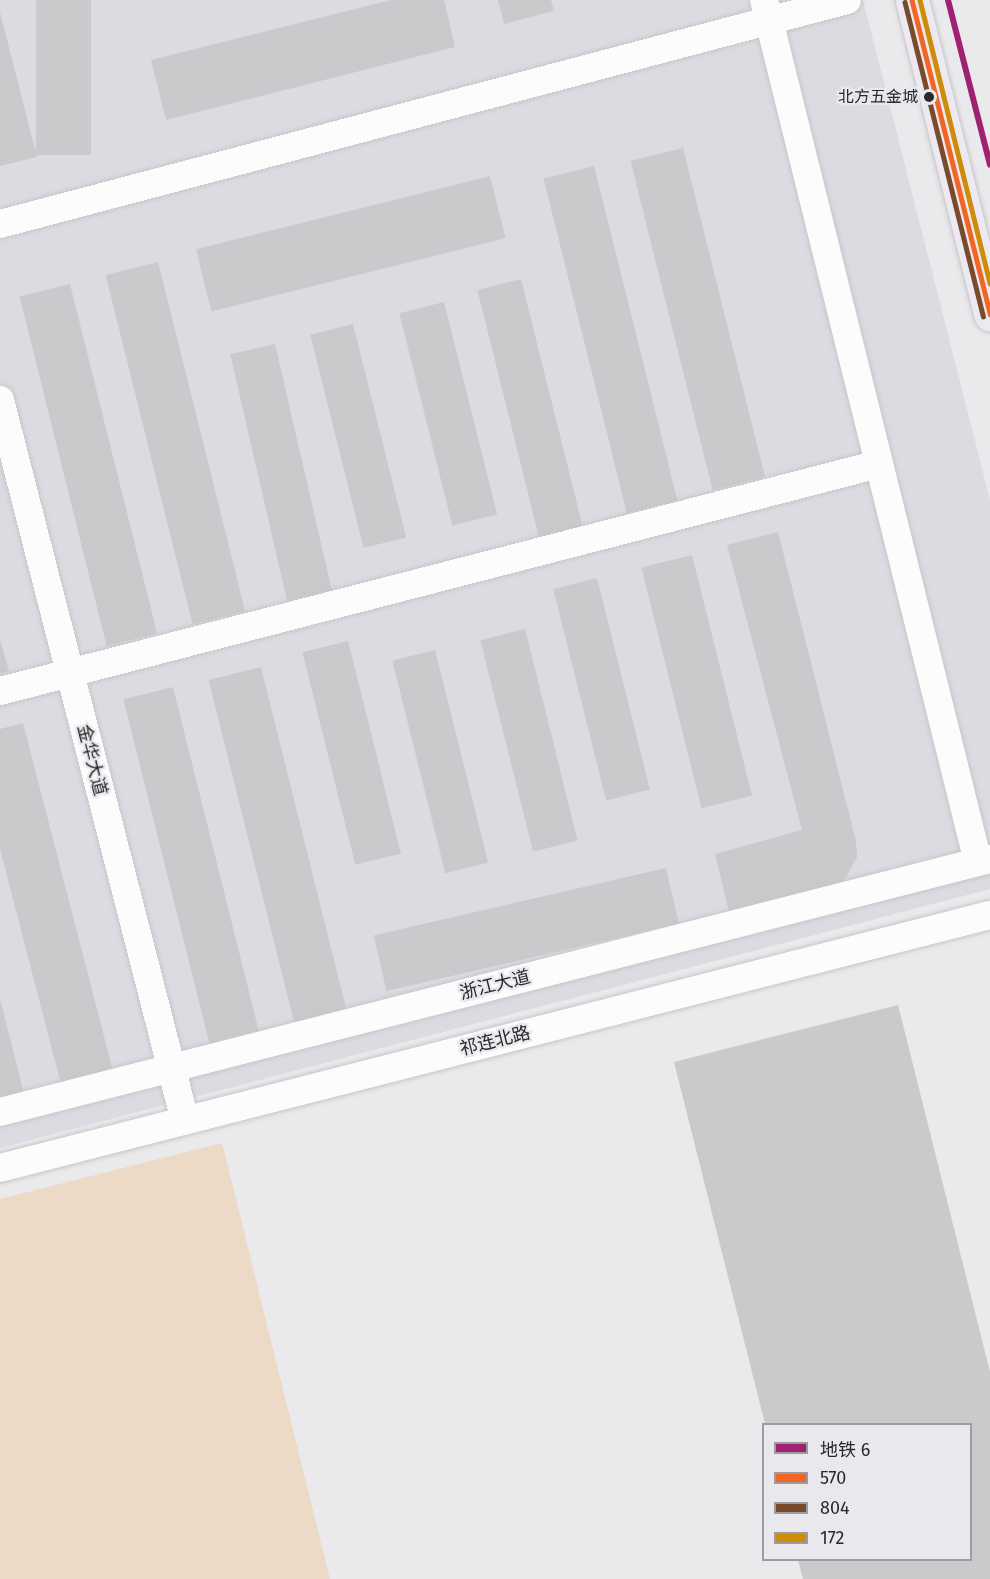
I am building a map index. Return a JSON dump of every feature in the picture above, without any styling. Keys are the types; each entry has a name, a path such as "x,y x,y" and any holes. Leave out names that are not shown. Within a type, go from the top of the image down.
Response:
{"highway":[{"path":"912,0 990,314"}],"street":[{"path":"0,224 767,10 848,0"},
{"path":"767,10 879,464 984,860"},
{"name":"金华大道","path":"0,400 185,1121"},
{"path":"0,691 879,464"},
{"name":"浙江大道","path":"0,1112 984,860"},
{"name":"祁连北路","path":"0,1168 990,915"}],"shaded area":[{"name":"北方五金城","path":"0,0 863,0 990,500 990,889 0,1148"},
{"path":"222,1143 330,1579 0,1579 0,1199"}],"building":[{"path":"36,0 91,0 91,155 36,155"},
{"path":"391,0 444,0 455,47 166,120 151,60"},
{"path":"498,0 551,0 554,11 504,24"},
{"path":"0,12 37,157 0,166"},
{"path":"683,148 765,477 713,490 631,161"},
{"path":"594,166 677,501 627,513 544,179"},
{"path":"490,176 505,238 211,311 196,249"},
{"path":"158,262 245,611 193,624 106,275"},
{"path":"521,279 583,527 539,538 477,290"},
{"path":"70,284 157,633 107,646 20,297"},
{"path":"444,302 497,514 452,526 399,313"},
{"path":"353,324 406,537 364,548 310,335"},
{"path":"275,344 332,591 287,601 230,354"},
{"path":"778,532 856,841 857,857 843,883 730,916 715,854 802,830 727,545"},
{"path":"692,555 752,796 702,808 642,568"},
{"path":"597,578 650,790 606,800 553,589"},
{"path":"525,629 578,841 533,852 480,640"},
{"path":"0,640 9,671 0,674"},
{"path":"348,641 401,853 355,865 302,652"},
{"path":"435,650 488,862 445,873 392,661"},
{"path":"261,667 347,1012 295,1025 209,680"},
{"path":"173,687 260,1035 210,1048 124,699"},
{"path":"23,723 113,1071 61,1084 0,849 0,729"},
{"path":"666,868 679,924 387,991 374,935"},
{"path":"0,999 24,1094 0,1100"},
{"path":"898,1005 990,1372 990,1579 803,1579 798,1561 972,1561 972,1423 765,1423 674,1062"}],"metro line":[{"name":"6","path":"948,0 990,165"}],"transit line":[{"name":"570","path":"912,0 990,314"},
{"name":"172","path":"920,0 990,283"},
{"name":"804","path":"905,2 983,316"}],"place":[{"name":"北方五金城","path":"929,97"}]}
